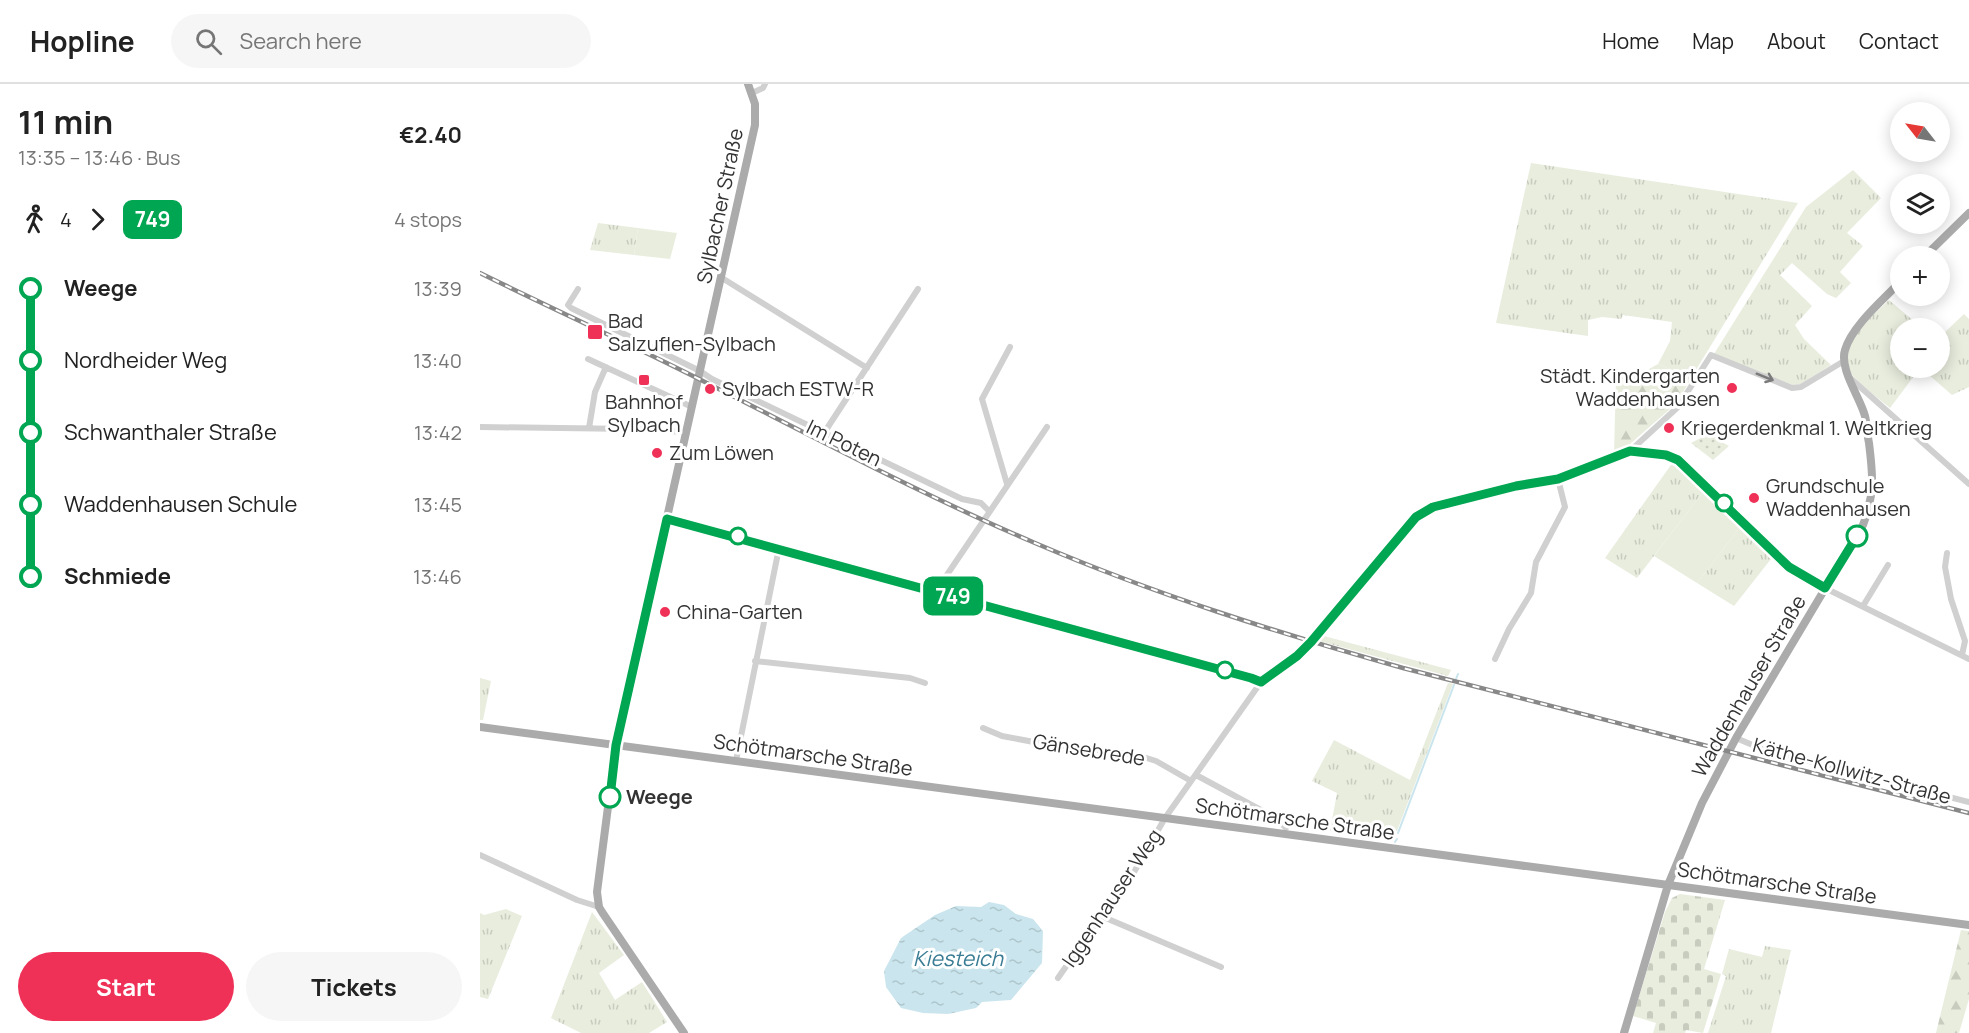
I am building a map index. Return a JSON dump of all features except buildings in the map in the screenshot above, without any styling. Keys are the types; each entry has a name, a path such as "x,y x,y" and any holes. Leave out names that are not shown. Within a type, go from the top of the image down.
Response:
{"main road":[{"name":"Sylbacher Straße","path":"599,908 597,892 616,745 755,125 756,115 748,84"},
{"path":"1935,246 1969,213"},
{"path":"1844,361 1845,351 1854,333 1890,293"},
{"name":"Waddenhauser Straße","path":"1624,1033 1668,885 1702,803 1736,738 1863,525 1873,495 1874,477 1865,416 1844,361"},
{"name":"Schötmarsche Straße","path":"480,727 1969,925"},
{"path":"599,908 684,1033"}],"street":[{"path":"752,93 763,88 765,84"},
{"path":"722,278 867,368"},
{"path":"578,289 568,305 571,308 700,371"},
{"path":"824,433 918,289"},
{"path":"1007,484 982,399 1010,347"},
{"path":"1630,451 1678,407 1711,355 1792,388 1801,387 1844,361"},
{"path":"588,359 692,407"},
{"path":"589,428 595,392 606,368"},
{"name":"Im Poten","path":"700,371 712,379 962,499 981,503 989,511"},
{"path":"1849,377 1969,484"},
{"path":"480,427 686,432"},
{"path":"936,591 1047,427"},
{"path":"1630,451 1666,455 1678,460 1789,567 1825,588 1969,659"},
{"name":"Iggenhauser Weg","path":"1058,978 1130,879 1165,818 1261,682 1297,656 1311,642 1416,517 1433,507 1516,486 1558,479 1630,451"},
{"path":"1495,659 1509,629 1531,593 1536,562 1565,507 1558,479"},
{"path":"667,519 1261,682"},
{"path":"736,761 779,548"},
{"path":"1947,553 1945,567 1951,599 1965,641 1962,655"},
{"path":"1863,606 1888,565"},
{"path":"755,661 910,678 925,683"},
{"name":"Gänsebrede","path":"983,728 1002,736 1137,755 1156,761 1276,818 1286,828"},
{"name":"Käthe-Kollwitz-Straße","path":"1736,738 1762,749 1969,802"},
{"path":"480,855 599,908"},
{"path":"1101,916 1221,967"}],"green space":[{"path":"1531,163 1798,203 1691,378 1658,364 1670,341 1672,322 1623,315 1621,319 1602,317 1588,320 1588,336 1496,323"},
{"path":"1853,170 1881,198 1847,233 1863,246 1840,272 1851,283 1836,298 1827,294 1792,263 1780,275 1812,306 1795,325 1804,339 1831,365 1801,384 1792,385 1714,354 1806,207"},
{"path":"598,223 638,228 634,255 590,250"},
{"path":"638,228 677,233 670,259 634,255"},
{"path":"1889,300 1890,306 1896,306 1910,318 1890,318 1890,378 1912,378 1890,408 1854,377 1848,366 1847,355 1850,345 1864,325"},
{"path":"1964,314 1969,319 1969,387 1952,395 1932,378 1950,378 1950,327"},
{"path":"1658,364 1691,378 1677,403 1623,450 1614,453 1616,379 1642,373"},
{"path":"1714,431 1722,434 1720,441 1729,446 1713,460 1691,443"},
{"path":"1673,462 1703,492 1637,578 1605,558"},
{"path":"1703,492 1741,526 1697,583 1654,556"},
{"path":"1741,526 1771,559 1734,606 1697,583"},
{"path":"1324,636 1451,670 1448,676 1319,641"},
{"path":"480,678 491,681 483,720 480,720"},
{"path":"1448,683 1453,684 1397,831 1391,831 1389,837 1386,837 1330,831 1337,793 1312,781 1334,740 1410,780"},
{"path":"1680,894 1725,900 1704,969 1721,974 1703,1033 1686,1030 1685,1033 1653,1033 1656,1023 1633,1016 1665,912 1672,898"},
{"path":"506,909 522,916 488,999 480,997 480,913 484,915"},
{"path":"592,912 624,955 599,973 615,1000 642,982 667,1022 649,1033 581,1033 551,1018"},
{"path":"1961,930 1969,931 1969,999 1959,1033 1936,1033"},
{"path":"1765,946 1791,950 1771,1033 1708,1033 1726,976 1722,974 1729,949 1762,957"}],"water":[{"name":"Kiesteich","path":"989,902 1004,905 1016,914 1033,919 1043,931 1042,963 1011,1000 982,1002 976,1008 948,1014 923,1013 901,1008 886,987 884,971 901,938 935,915 956,906 981,907"}],"waterway":[{"path":"1456,679 1458,674"},
{"path":"1398,833 1454,685"}],"railway":[{"path":"480,273 672,365 950,505 1080,562 1171,596 1263,627 1403,668 1969,813"}],"bus line":[{"name":"749","path":"610,797 616,745 667,519 754,541 1261,682 1297,656 1311,642 1416,517 1433,507 1516,486 1558,479 1630,451 1666,455 1678,460 1789,567 1825,588 1857,536"}],"place":[{"name":"Bad Salzuflen-Sylbach","path":"595,332"},
{"name":"Bahnhof Sylbach","path":"644,380"},
{"name":"Städt. Kindergarten Waddenhausen","path":"1732,388"},
{"name":"Sylbach ESTW-R","path":"710,389"},
{"name":"Kriegerdenkmal 1. Weltkrieg","path":"1669,428"},
{"name":"Zum Löwen","path":"657,453"},
{"name":"Grundschule Waddenhausen","path":"1754,498"},
{"name":"China-Garten","path":"665,612"},
{"name":"Weege","path":"610,797"}]}
